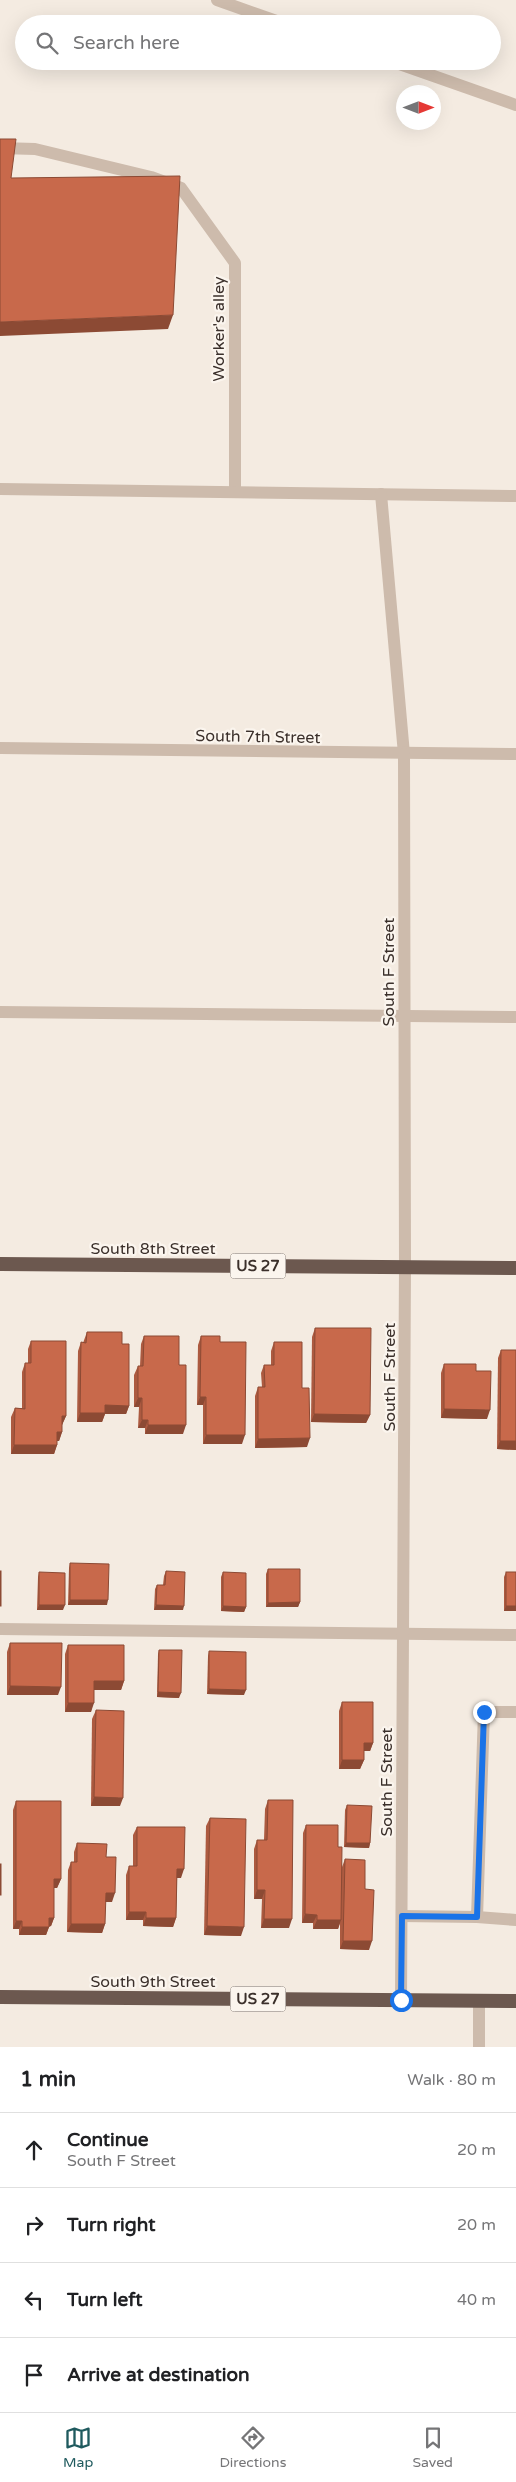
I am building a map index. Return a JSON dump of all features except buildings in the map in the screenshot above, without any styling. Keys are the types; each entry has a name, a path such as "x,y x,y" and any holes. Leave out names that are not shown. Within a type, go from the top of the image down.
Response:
{"highway":[{"name":"South 8th Street","path":"0,1264 516,1268"},
{"name":"South 9th Street","path":"0,1997 516,2001"}],"street":[{"path":"217,0 259,15"},
{"path":"416,70 516,106"},
{"name":"Worker's alley","path":"0,148 35,150 151,177 181,188 235,263 235,492"},
{"path":"0,490 516,496"},
{"name":"South F Street","path":"382,494 404,754 405,1267 401,2000"},
{"name":"South 7th Street","path":"0,748 516,754"},
{"path":"0,1012 516,1017"},
{"path":"0,1629 516,1635"},
{"path":"477,1917 484,1712 516,1712"},
{"path":"402,1916 477,1917 516,1920"},
{"path":"479,2047 480,2000"}],"route":[{"path":"401,2000 402,1916 477,1917 484,1712"}]}
